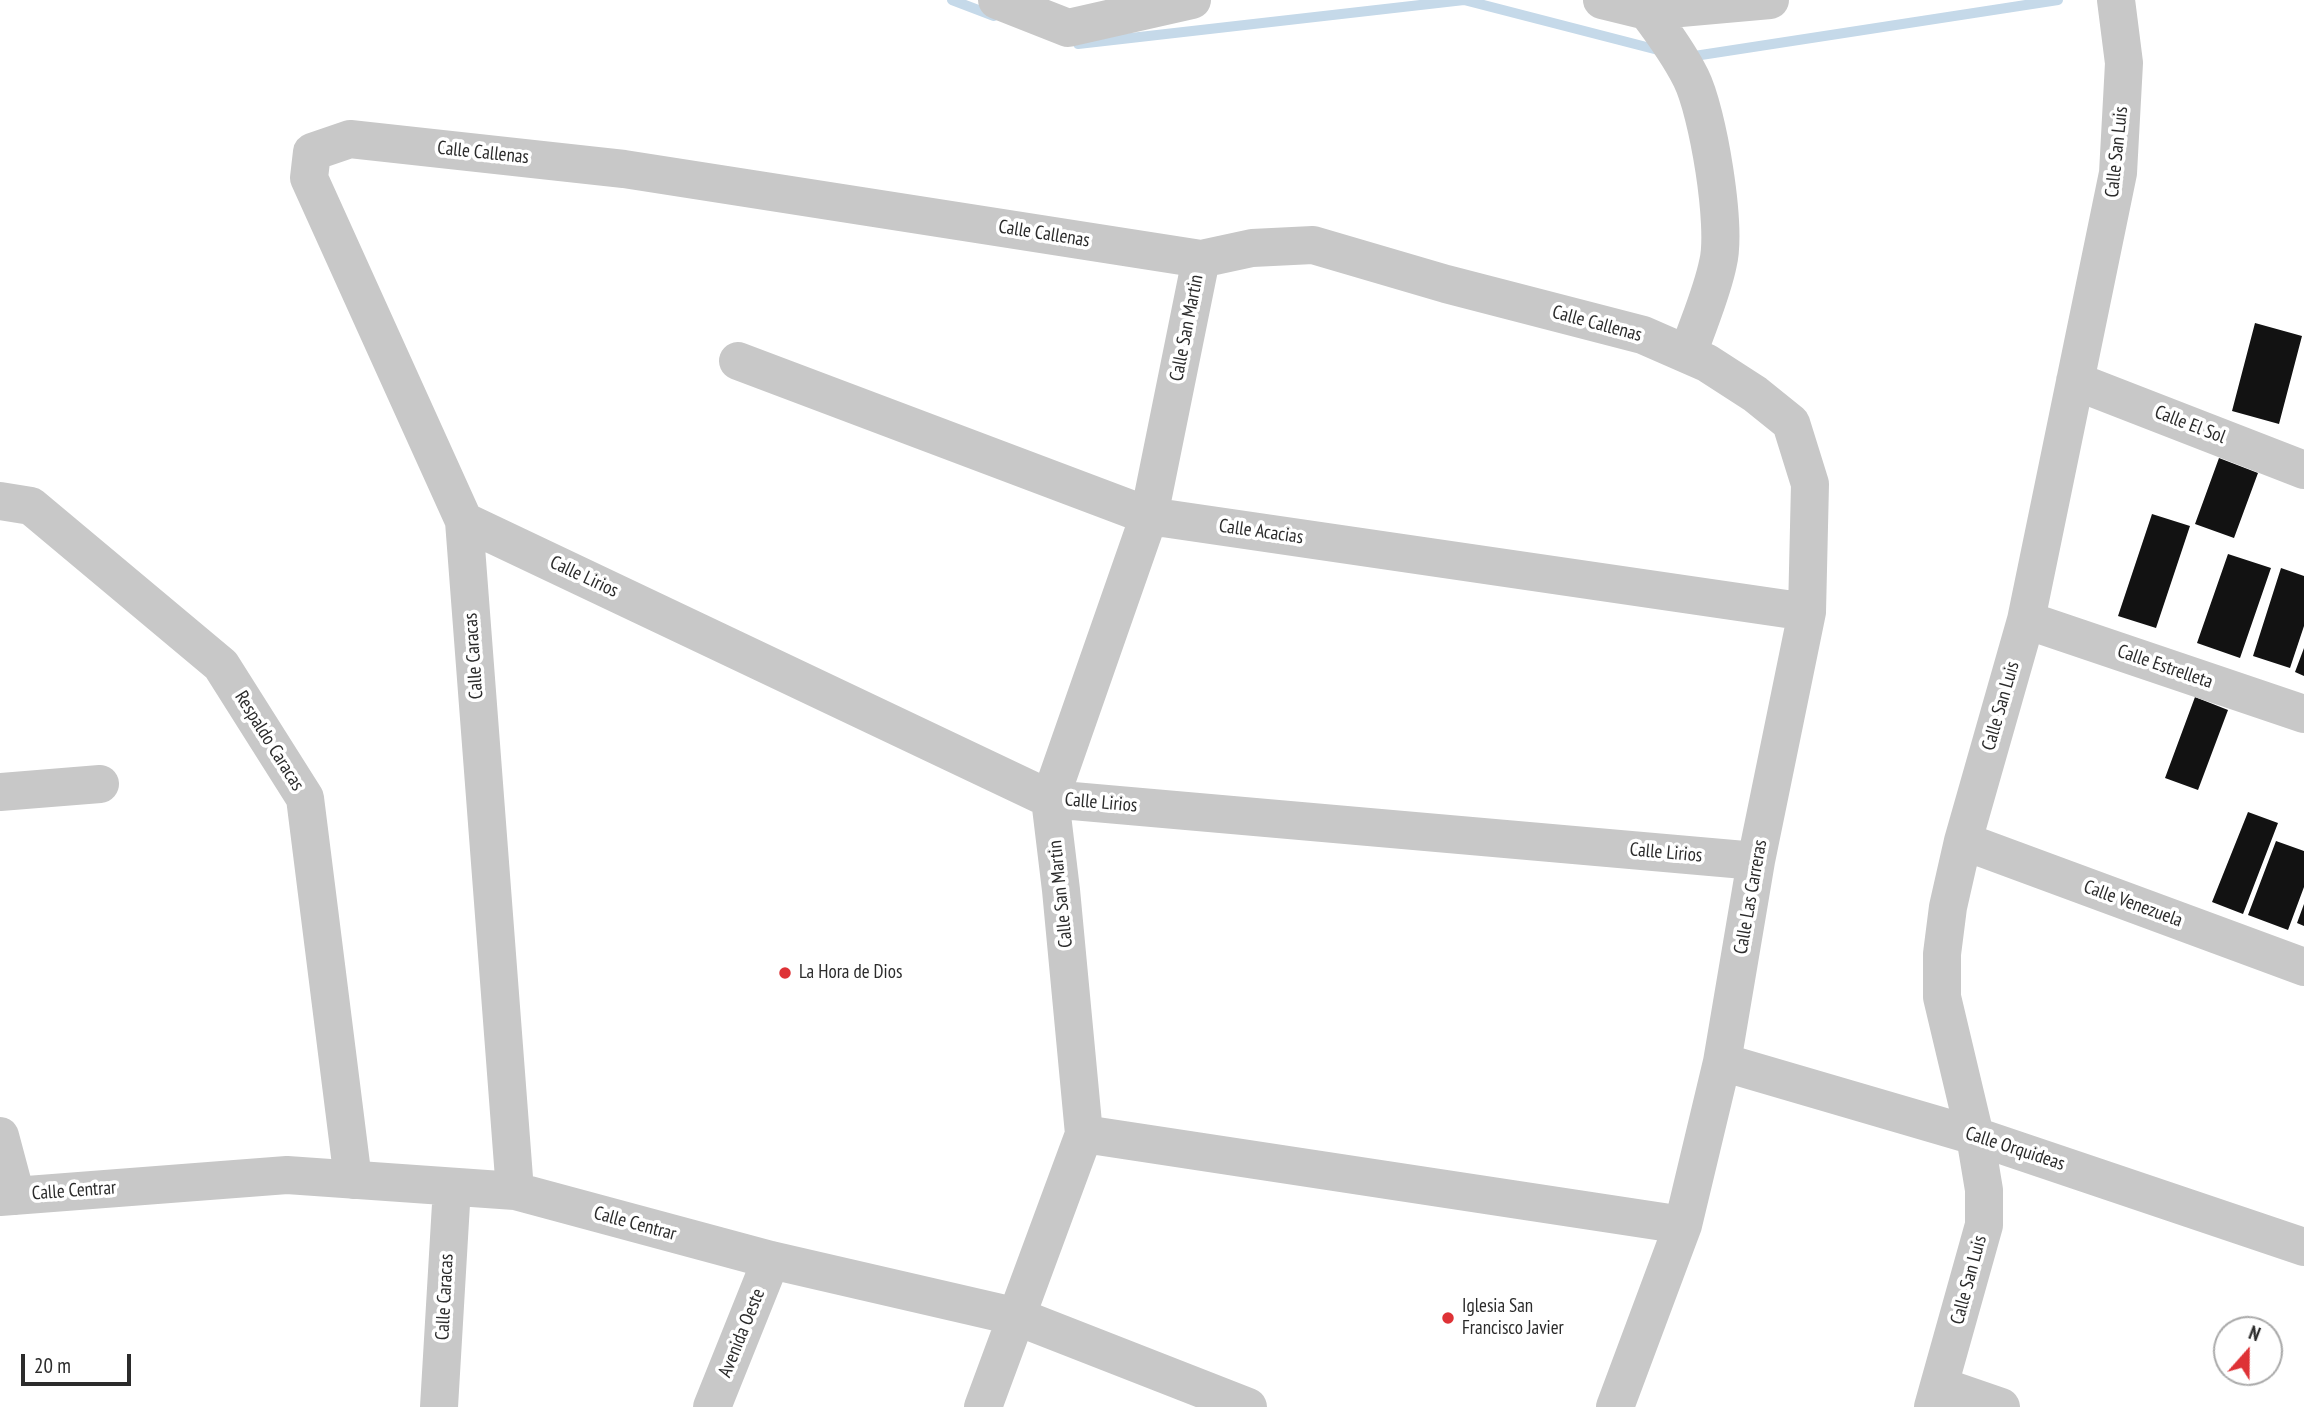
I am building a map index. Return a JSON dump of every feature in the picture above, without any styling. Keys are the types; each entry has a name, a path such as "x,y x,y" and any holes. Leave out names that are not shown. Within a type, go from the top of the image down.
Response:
{"street":[{"path":"998,0 1068,28 1192,0"},
{"path":"1602,0 1647,11 1770,0"},
{"name":"Calle San Luis","path":"1937,1396 1984,1225 1984,1190 1975,1136 1942,997 1942,954 1963,841 2026,620 2118,173 2124,63 2116,0"},
{"path":"1647,11 1668,38 1693,80 1710,145 1720,220 1719,261 1688,354"},
{"name":"Calle Callenas","path":"312,152 350,139 624,169 1201,259 1252,248 1313,244 1446,284 1643,335 1707,362 1755,394"},
{"name":"Calle Caracas","path":"312,152 309,178 464,521 515,1191"},
{"name":"Calle San Martin","path":"983,1407 1084,1134 1063,903 1050,799 1149,516 1201,259"},
{"name":"Calle Acacias","path":"738,361 1149,516 1807,612"},
{"name":"Calle El Sol","path":"2075,381 2304,470"},
{"name":"Calle Las Carreras","path":"1615,1407 1683,1225 1722,1062 1756,861 1807,612 1810,484 1791,424 1755,394"},
{"name":"Respaldo Caracas","path":"0,501 31,506 221,664 305,798 353,1180"},
{"name":"Calle Lirios","path":"464,521 1050,799 1756,861"},
{"name":"Calle Estrelleta","path":"2026,620 2304,714"},
{"path":"0,792 100,784"},
{"name":"Calle Venezuela","path":"1963,841 2304,967"},
{"name":"Calle Orquideas","path":"1722,1062 1975,1136 2304,1247"},
{"path":"1084,1134 1683,1225"},
{"path":"0,1136 8,1196"},
{"name":"Calle Centrar","path":"8,1196 287,1175 515,1191 771,1260 1018,1317 1248,1407"},
{"name":"Calle Caracas","path":"439,1407 452,1187"},
{"name":"Avenida Oeste","path":"712,1407 771,1260"},
{"path":"1937,1396 2001,1407"}],"building":[{"path":"2255,323 2302,336 2279,424 2232,411"},
{"path":"2219,458 2258,473 2234,538 2195,524"},
{"path":"2152,514 2190,526 2156,628 2118,616"},
{"path":"2228,554 2271,568 2240,658 2197,643"},
{"path":"2281,568 2304,576 2304,626 2290,668 2253,656"},
{"path":"2304,648 2304,676 2295,672"},
{"path":"2195,697 2228,710 2198,790 2165,778"},
{"path":"2248,812 2278,823 2243,914 2212,902"},
{"path":"2276,841 2304,851 2304,887 2288,930 2248,915"},
{"path":"2304,904 2304,926 2297,923"}],"waterway":[{"path":"952,0 994,16"},
{"path":"1078,44 1464,0 1662,51"},
{"path":"1688,57 2058,0"}],"place":[{"name":"La Hora de Dios","path":"785,973"},
{"name":"Iglesia San Francisco Javier","path":"1448,1318"}]}
